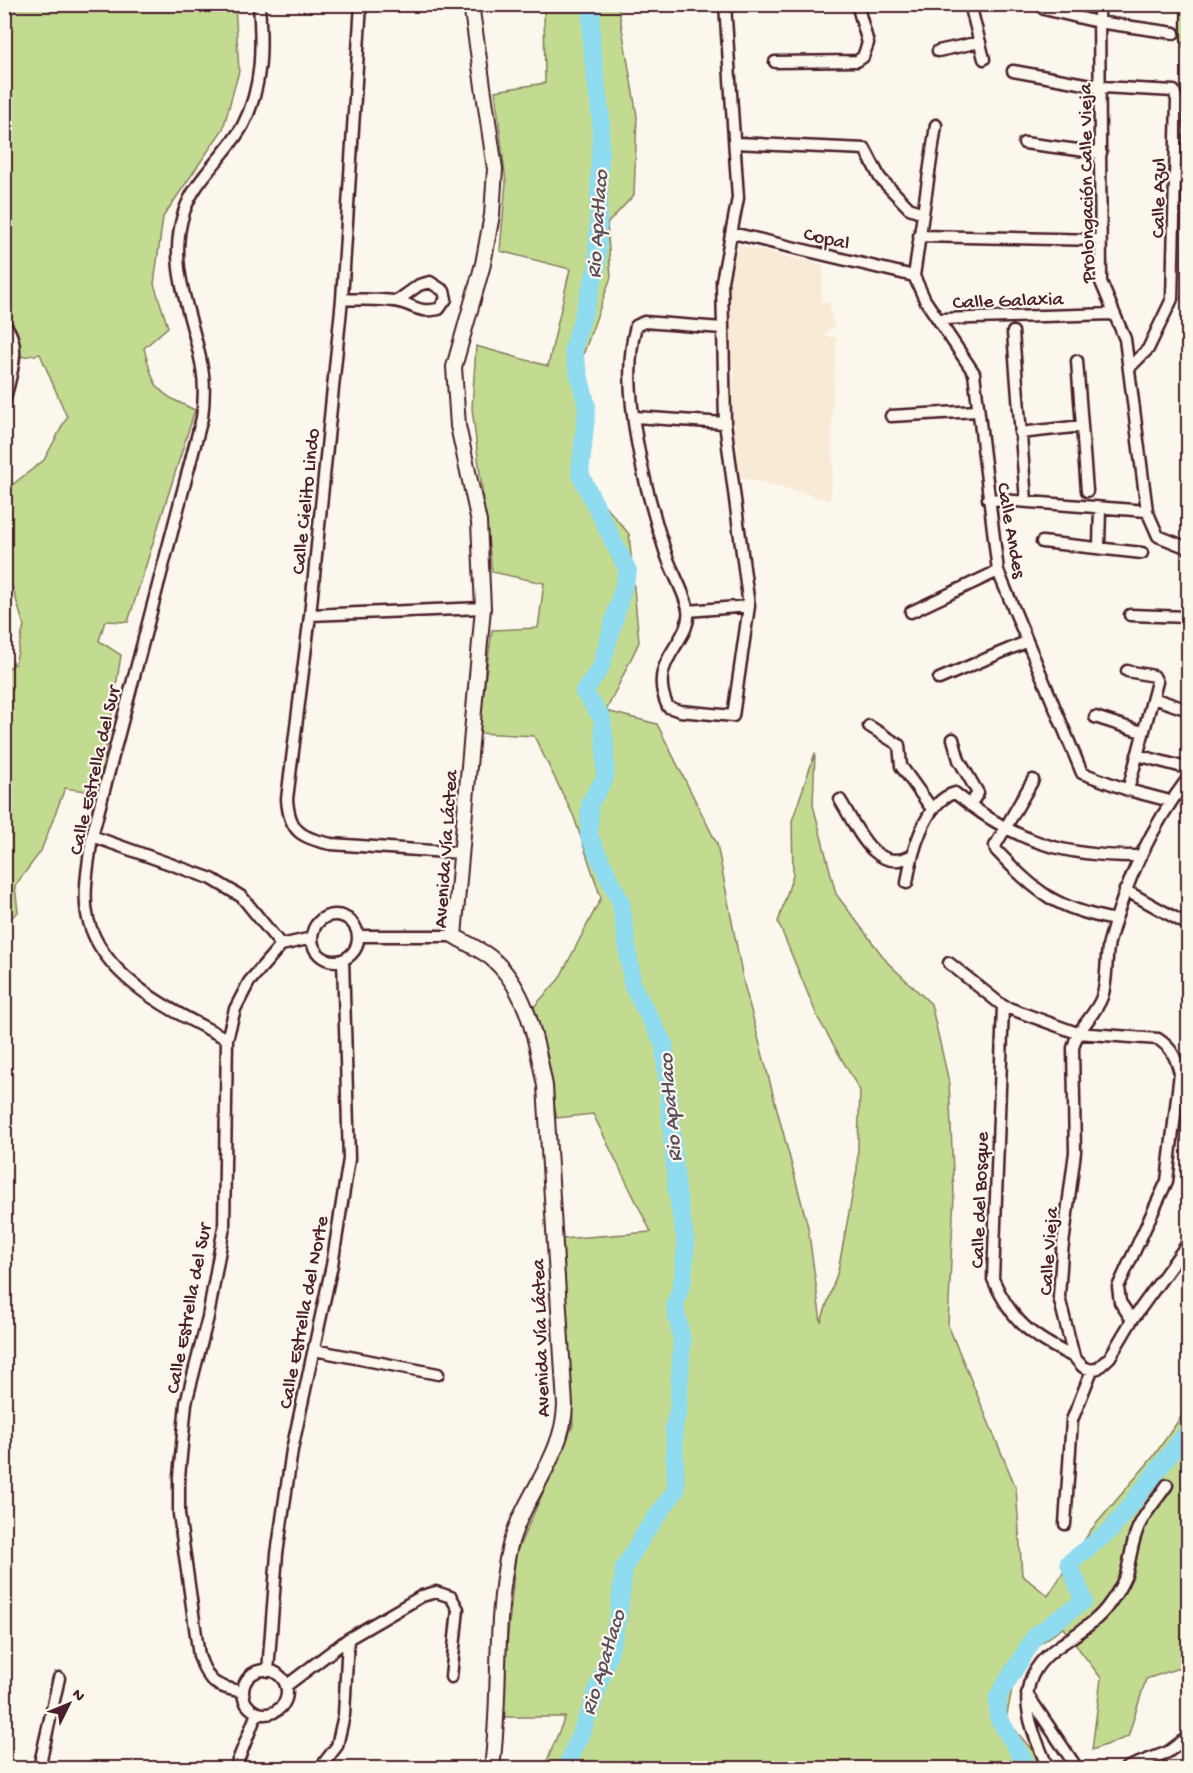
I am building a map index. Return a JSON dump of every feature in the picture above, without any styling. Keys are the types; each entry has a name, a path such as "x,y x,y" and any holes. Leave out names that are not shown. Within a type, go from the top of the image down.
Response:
{"street":[{"name":"Calle Estrella del Sur","path":"243,1692 216,1686 205,1674 200,1656 179,1514 179,1477 186,1403 208,1317 224,1227 227,1039 172,1010 123,975 102,948 88,919 87,885 92,836 202,418 202,369 176,265 184,211 204,177 243,125 260,77 262,45 260,4"},
{"name":"Calle Cielito Lindo","path":"361,4 342,298 310,615 286,799 288,818 296,829 310,840 331,844 461,853"},
{"name":"Avenida Vía Láctea","path":"471,4 495,169 492,215 483,264 454,366 458,426 479,522 483,608 454,936 491,958 506,974 524,1003 536,1040 545,1086 565,1405 561,1430 508,1553 501,1598 492,1768"},
{"path":"722,328 644,322 636,326 632,339 632,385 642,468 653,515 688,611 684,628 663,668 662,694 668,707 680,711 733,716 749,606 725,423 722,280 738,198 725,4"},
{"path":"776,62 857,61 863,57 868,43 857,4"},
{"path":"970,4 984,59"},
{"name":"Prolongación Calle Vieja","path":"1099,4 1102,87 1101,282 1125,339 1147,512 1158,536 1188,548"},
{"path":"1044,9 1098,22 1174,33"},
{"path":"938,51 980,42"},
{"name":"Calle Azul","path":"1013,71 1102,87 1174,91 1177,100 1172,299 1148,349 1130,367"},
{"path":"914,276 936,124"},
{"path":"735,143 865,149 880,178 909,208 923,213"},
{"path":"1024,143 1101,153"},
{"name":"Copal","path":"732,233 914,276"},
{"path":"919,236 1100,240"},
{"name":"Calle Andes","path":"914,276 925,300 940,319 976,377 977,411 998,572 1082,773 1128,790 1170,801"},
{"path":"342,298 397,301"},
{"name":"Calle Galaxia","path":"940,319 1113,314"},
{"path":"4,324 13,336 15,348 4,404"},
{"path":"1013,332 1026,501"},
{"path":"1077,361 1087,491"},
{"path":"891,416 977,411"},
{"path":"635,417 725,423"},
{"path":"1020,433 1083,426"},
{"path":"988,499 1147,512"},
{"path":"1099,546 1100,509"},
{"path":"1042,542 1099,546 1142,553"},
{"path":"911,612 998,572"},
{"path":"688,611 749,606"},
{"path":"310,615 483,608"},
{"path":"1130,615 1188,617"},
{"path":"939,679 1026,642"},
{"path":"1127,671 1156,679 1128,790"},
{"path":"1153,698 1188,710"},
{"path":"1095,717 1142,732"},
{"path":"869,726 899,745 901,766 932,809"},
{"path":"953,739 959,760 978,793 970,805"},
{"path":"1137,755 1179,766"},
{"path":"1077,1033 1102,997 1106,954 1125,890 1140,856 1170,801 1188,778"},
{"path":"1033,780 995,848 1023,878 1058,904 1077,913 1115,920"},
{"path":"907,883 911,856 932,809 947,795 955,793 984,817 1040,844 1087,854 1140,856"},
{"path":"840,800 871,850 886,860 903,860 911,856"},
{"path":"92,836 212,879 242,897 281,945"},
{"path":"1125,890 1188,925"},
{"path":"330,915 346,917 357,928 359,936 355,951 344,960 336,962 322,957 313,945 312,938 317,923 330,915"},
{"path":"359,936 454,936"},
{"path":"227,1039 235,1009 249,982 281,945 312,938"},
{"name":"Calle Estrella del Norte","path":"268,1671 277,1554 292,1450 332,1265 349,1159 344,960"},
{"path":"949,963 1003,1006 1077,1033 1158,1039 1169,1046 1180,1073 1167,1181 1118,1287 1120,1302 1132,1320"},
{"name":"Calle del Bosque","path":"1003,1006 993,1280 1005,1307 1020,1325 1048,1345 1074,1357"},
{"name":"Calle Vieja","path":"1074,1357 1059,1297 1062,1252 1075,1152 1072,1053 1077,1033"},
{"path":"1065,1524 1072,1420 1089,1383 1092,1370 1110,1357 1132,1320 1188,1243"},
{"path":"314,1350 438,1374"},
{"path":"1074,1357 1083,1367 1092,1370"},
{"path":"1048,1768 1028,1721 1026,1693 1040,1663 1057,1647 1094,1622 1109,1605 1125,1577 1140,1524 1167,1485"},
{"path":"286,1686 348,1639 422,1596 436,1592 451,1597 459,1609 451,1677"},
{"path":"320,1768 337,1746 344,1715 348,1639"},
{"path":"268,1671 279,1676 286,1686 286,1700 277,1711 271,1714 257,1713 246,1705 244,1685 253,1674 268,1671"},
{"path":"39,1768 59,1678"},
{"path":"1026,1693 1077,1768"},
{"path":"235,1768 257,1713"},
{"path":"1127,1768 1168,1752 1188,1737"}],"shaded area":[{"path":"738,245 824,265 821,300 829,303 834,325 824,335 837,338 830,500 732,475 738,442 732,439 733,414 729,409 735,371 726,354 726,293"}],"green space":[{"path":"5,5 235,5 239,71 223,129 163,217 154,284 168,327 144,348 154,381 159,388 172,399 195,410 128,622 105,621 99,641 121,655 99,793 65,788 41,851 15,886 18,912 5,923 5,670 15,664 24,626 10,579 5,576 4,461 12,485 44,460 67,417 40,354 22,357 5,331"},
{"path":"544,5 618,5 637,116 634,195 607,224 611,277 582,358 593,421 586,483 629,534 639,642 606,711 657,724 717,844 744,984 808,1227 821,1322 838,1271 857,1170 860,1091 818,1018 778,922 793,875 792,821 815,753 813,805 836,894 888,963 931,1004 949,1082 954,1195 948,1325 1016,1488 1022,1575 1048,1596 1091,1530 1153,1457 1188,1407 1188,1665 1146,1679 1128,1737 1092,1750 1101,1678 1063,1628 1018,1659 1006,1719 1047,1768 544,1768 565,1717 500,1717 516,1553 573,1425 561,1239 651,1232 593,1114 557,1118 532,1009 559,979 601,898 574,817 534,736 478,733 492,630 538,628 544,583 492,572 472,408 476,346 548,366 570,269 500,251 506,182 495,91 545,83"},
{"path":"1182,5 1188,5 1188,64 1180,35"}],"waterway":[{"name":"Rio Apatlaco","path":"566,1768 591,1709 609,1654 619,1613 624,1568 644,1534 676,1490 674,1426 678,1411 682,1340 675,1306 683,1279 686,1243 677,1191 664,1044 633,987 621,903 589,836 590,803 605,778 605,744 602,718 584,692 601,667 628,571 580,474 587,407 573,350 597,267 601,119 591,41 592,4"},
{"path":"1028,1768 998,1717 998,1696 1036,1635 1084,1601 1069,1563 1112,1529 1188,1431"}]}
